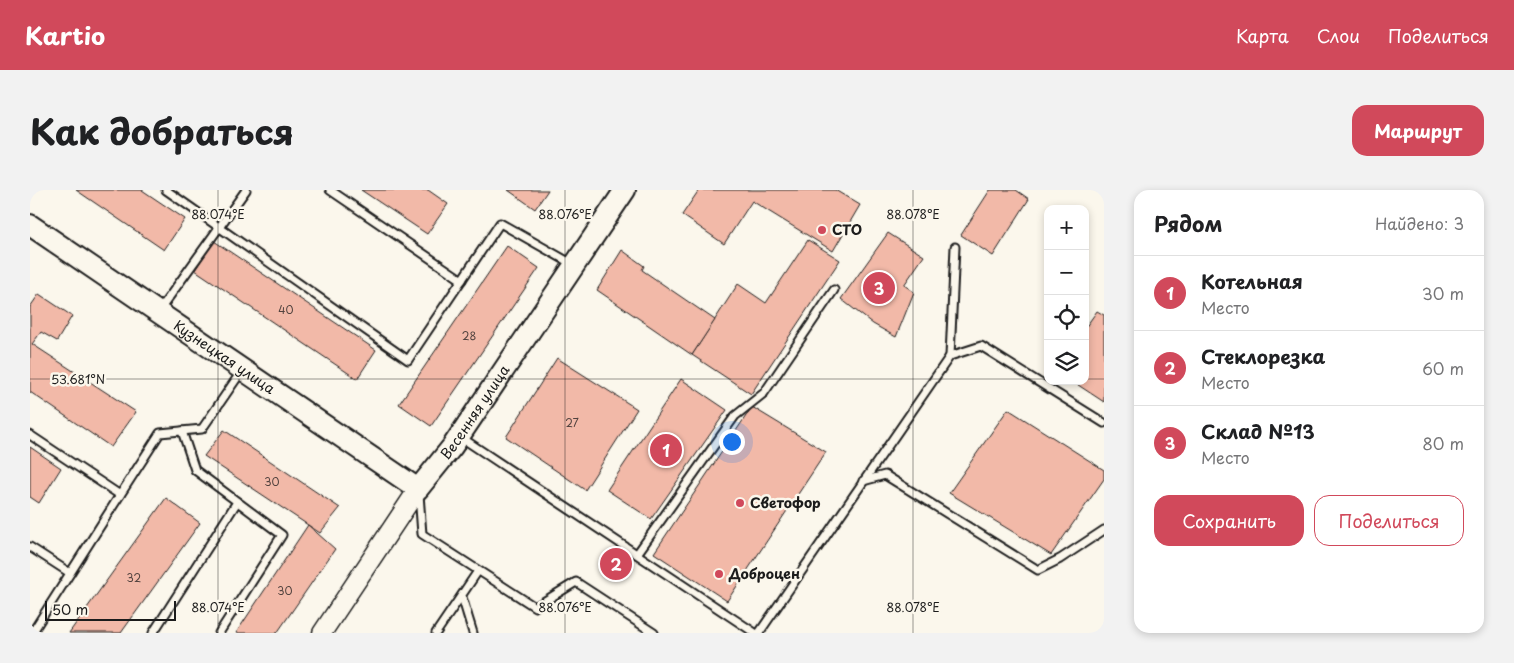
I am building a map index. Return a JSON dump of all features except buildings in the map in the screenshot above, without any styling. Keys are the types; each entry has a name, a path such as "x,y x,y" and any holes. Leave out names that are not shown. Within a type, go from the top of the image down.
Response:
{"main road":[{"name":"Весенняя улица","path":"418,489 459,436 625,190"},
{"name":"Кузнецкая улица","path":"30,225 418,489"}],"street":[{"name":"Весенняя улица","path":"322,633 418,489"}],"lane":[{"path":"166,190 408,360 500,223 574,265"},
{"path":"158,312 246,190"},
{"path":"330,190 462,280"},
{"path":"759,633 950,356 955,246"},
{"path":"637,554 735,416 764,393 834,290"},
{"path":"950,356 981,346 1104,423"},
{"path":"32,633 160,433 202,429 243,369"},
{"path":"182,431 195,470 282,536 219,633"},
{"path":"30,435 120,494"},
{"path":"459,436 755,633"},
{"path":"863,481 885,475 1038,570 1060,560 1104,530"},
{"path":"418,489 422,534 535,607 576,582 654,633"},
{"path":"153,633 237,502"},
{"path":"30,547 70,573"},
{"path":"436,633 478,571"},
{"path":"462,597 473,633"}],"place":[{"name":"СТО","path":"822,230"},
{"name":"Склад №13","path":"879,288"},
{"name":"Котельная","path":"666,450"},
{"name":"Светофор","path":"740,503"},
{"name":"Стеклорезка","path":"616,564"},
{"name":"Доброцен","path":"719,574"}]}
